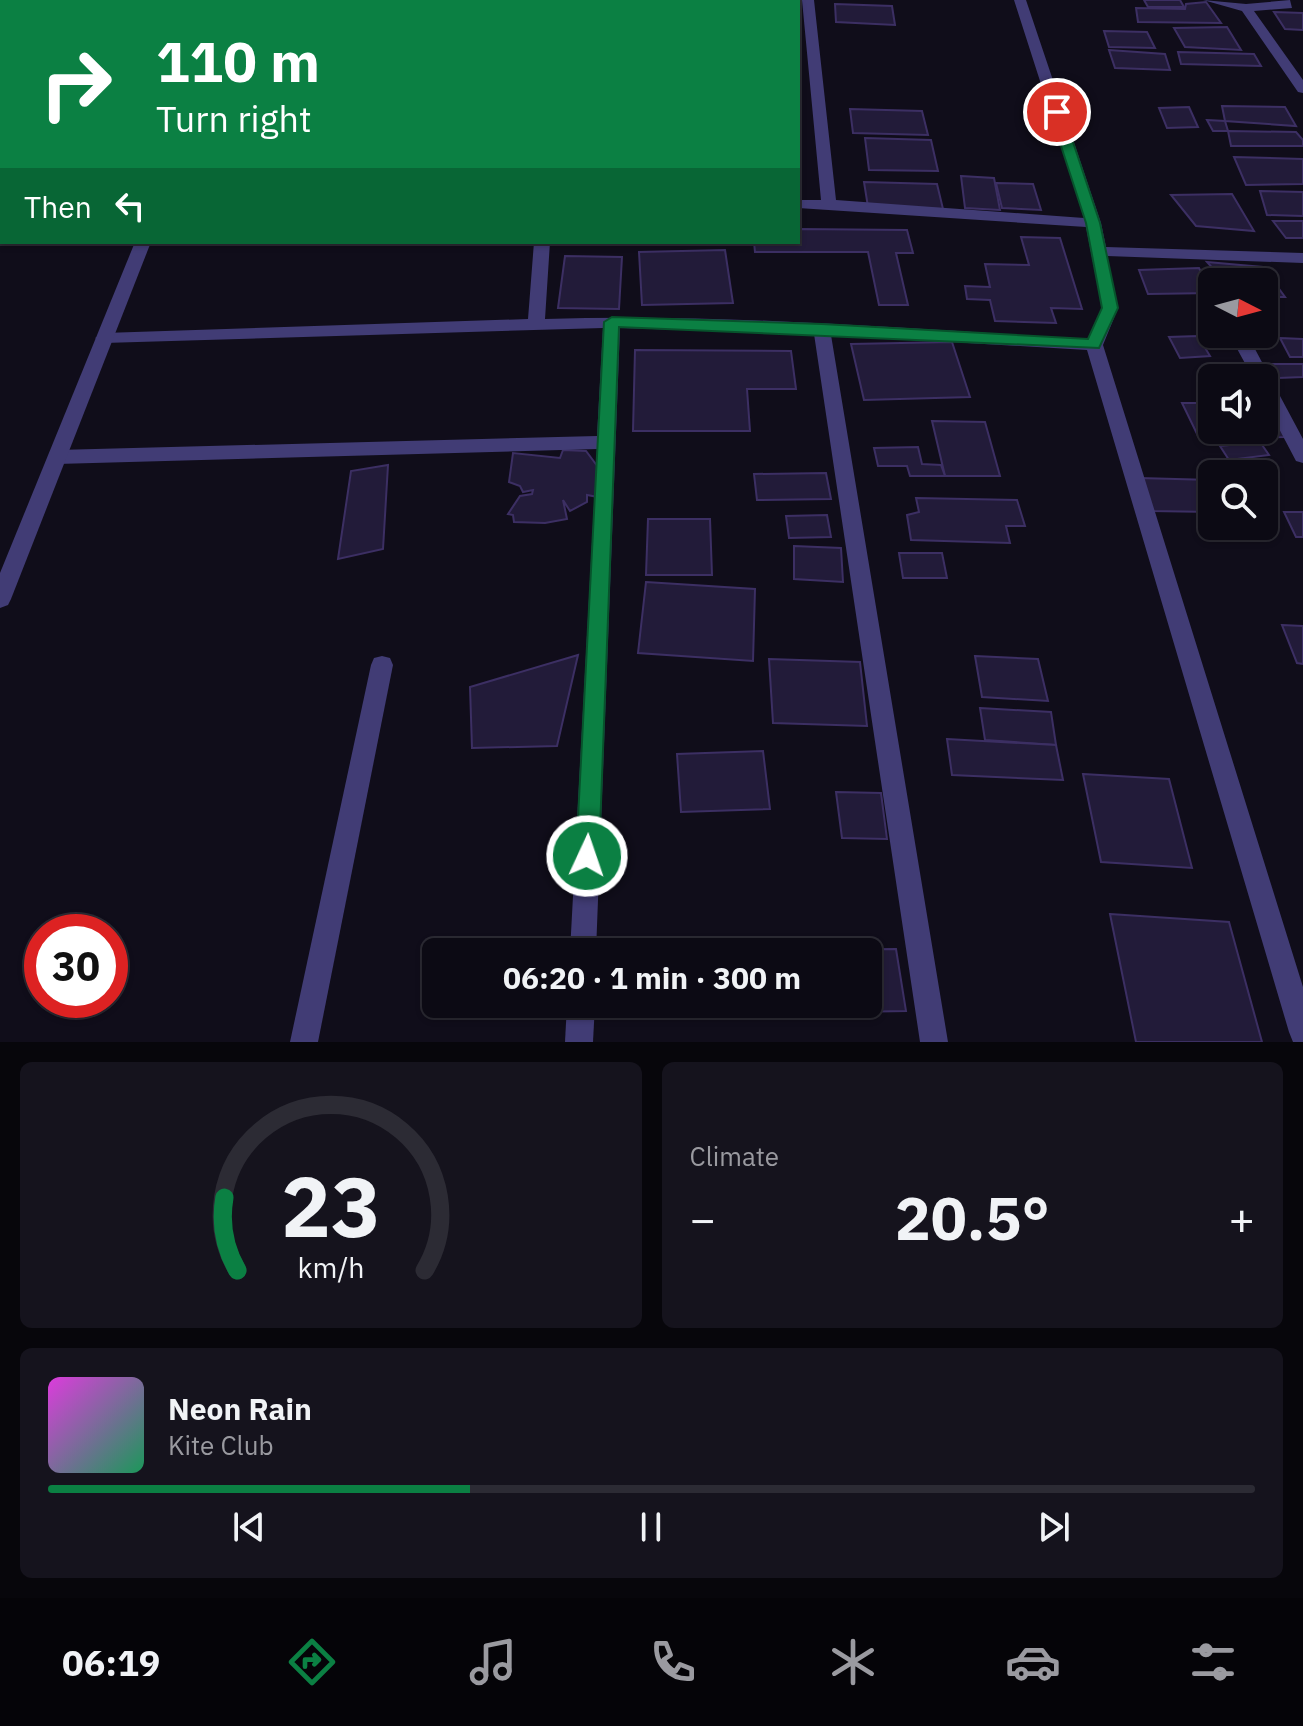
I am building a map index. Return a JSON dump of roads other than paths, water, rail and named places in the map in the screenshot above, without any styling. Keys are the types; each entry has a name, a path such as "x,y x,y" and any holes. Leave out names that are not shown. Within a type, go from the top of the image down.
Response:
{"street":[{"path":"808,0 829,204"},
{"path":"1020,0 1093,223 1110,308 1094,345 1303,1032"},
{"path":"1209,0 1246,8 1288,6 1284,0"},
{"path":"1246,8 1303,89"},
{"path":"800,204 1093,223"},
{"path":"0,599 142,244"},
{"path":"536,324 542,244"},
{"path":"1098,251 1303,258"},
{"path":"104,338 612,322 822,329 1094,345"},
{"path":"584,938 612,322"},
{"path":"822,329 934,1042"},
{"path":"1278,408 1303,456"},
{"path":"57,457 606,442"},
{"path":"304,1042 382,665"},
{"path":"579,1042 580,1018"}]}
